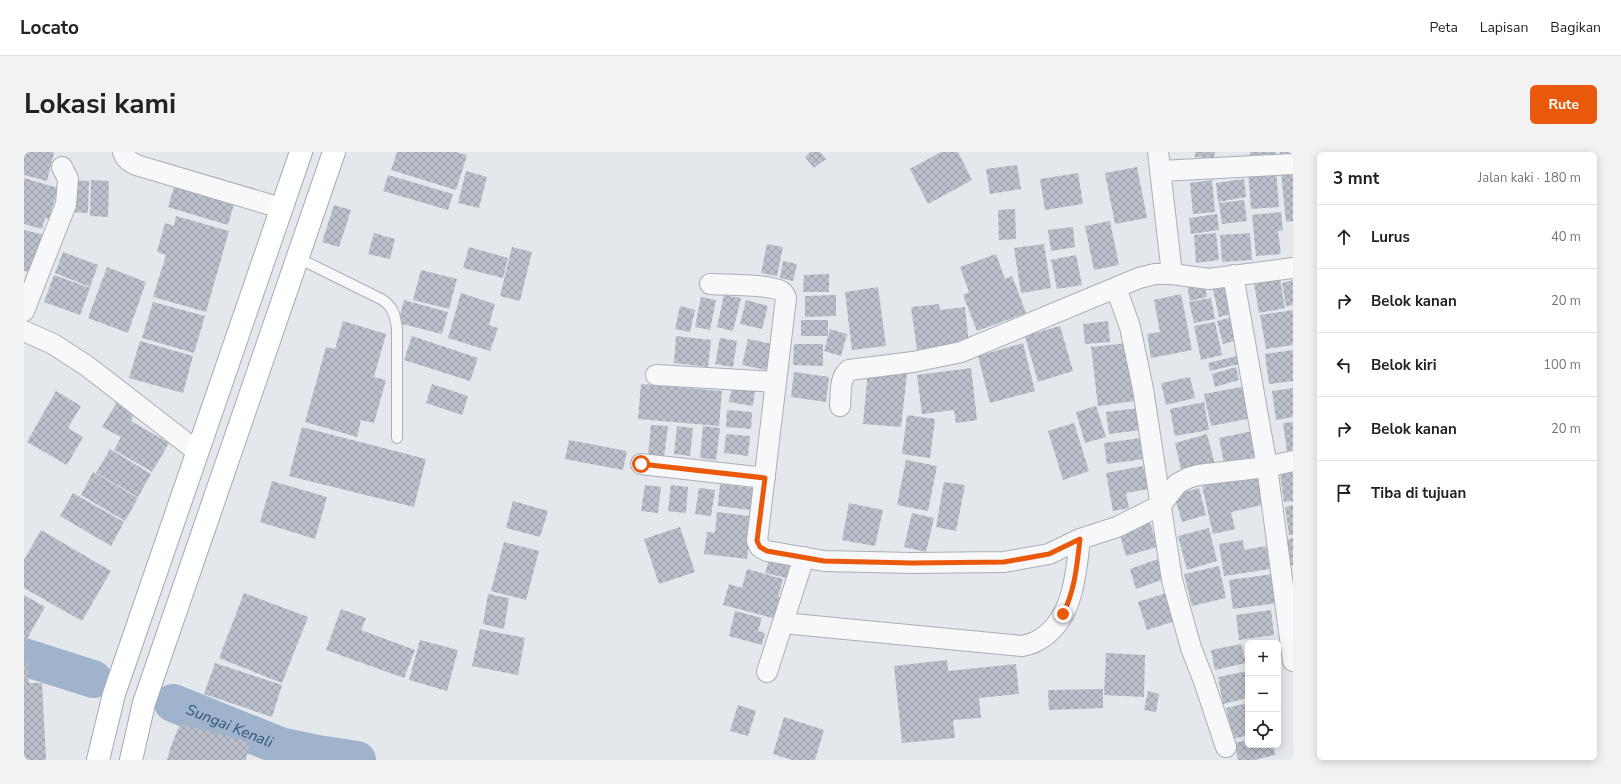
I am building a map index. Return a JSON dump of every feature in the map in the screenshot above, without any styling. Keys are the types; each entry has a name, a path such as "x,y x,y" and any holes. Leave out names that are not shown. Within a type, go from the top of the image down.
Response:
{"main road":[{"path":"98,760 114,694 301,152"},
{"path":"131,760 144,703 334,152"},
{"path":"164,549 194,559"}],"street":[{"path":"123,152 124,156 129,162 136,165 281,208"},
{"path":"1172,274 1159,162 1293,164"},
{"path":"24,311 66,204 68,180 62,167"},
{"path":"840,406 842,380 845,372 849,370 913,362 960,352 1139,278 1155,274 1172,274 1209,279 1293,268"},
{"path":"1233,275 1267,467 1293,661"},
{"path":"710,284 762,287 779,290 784,294 786,304 757,541 758,544 767,551 824,561 912,563 1004,562 1049,554 1080,539 1117,527 1161,505 1177,484 1188,478 1267,467 1293,461"},
{"path":"1116,288 1130,327 1144,389 1172,580 1191,648 1204,681 1226,747"},
{"path":"24,331 53,344 87,366 198,452"},
{"path":"656,375 776,382"},
{"path":"641,464 765,478"},
{"path":"783,624 1022,646 1036,642 1054,627 1063,614 1069,601 1075,578 1080,539"},
{"path":"768,672 804,557"}],"lane":[{"path":"298,258 381,299 388,303 392,308 395,315 397,328 397,438"}],"building":[{"path":"24,152 54,152 47,181 24,175"},
{"path":"397,152 456,152 467,155 456,190 391,170"},
{"path":"810,152 820,152 826,159 814,168 805,157"},
{"path":"941,152 958,152 972,180 928,204 910,169"},
{"path":"1195,152 1215,152 1214,158 1195,157"},
{"path":"1250,152 1276,152 1276,156 1250,156"},
{"path":"1280,152 1293,152 1293,155 1280,155"},
{"path":"1017,165 1021,189 990,194 986,169"},
{"path":"1137,167 1147,218 1115,224 1105,173"},
{"path":"1276,170 1279,207 1251,209 1248,172"},
{"path":"466,171 487,177 479,208 458,203"},
{"path":"1293,171 1293,221 1286,222 1281,173"},
{"path":"1078,173 1083,204 1045,210 1040,179"},
{"path":"388,175 453,194 448,210 383,191"},
{"path":"24,178 58,188 49,219 45,218 42,229 24,224"},
{"path":"1244,179 1246,197 1218,202 1216,183"},
{"path":"71,180 89,181 88,213 70,212"},
{"path":"91,180 109,181 108,217 90,216"},
{"path":"176,180 236,197 228,225 168,207"},
{"path":"1212,180 1215,212 1193,214 1190,183"},
{"path":"1244,200 1247,221 1222,224 1219,203"},
{"path":"334,205 351,210 339,247 322,242"},
{"path":"1015,209 1016,239 999,240 998,210"},
{"path":"1281,212 1283,230 1278,231 1281,254 1256,256 1252,215"},
{"path":"1217,214 1219,230 1191,234 1189,218"},
{"path":"176,216 229,231 206,312 153,297 166,255 157,252 165,223 174,226"},
{"path":"1110,221 1119,265 1094,270 1085,226"},
{"path":"1073,227 1075,247 1051,251 1048,230"},
{"path":"24,230 45,235 35,273 24,271"},
{"path":"374,233 395,239 390,259 368,254"},
{"path":"1216,233 1219,260 1196,263 1194,235"},
{"path":"1250,233 1252,260 1222,262 1220,235"},
{"path":"767,244 783,247 777,276 761,273"},
{"path":"1044,244 1051,288 1021,293 1014,248"},
{"path":"469,247 508,258 503,278 463,268"},
{"path":"512,247 532,252 520,301 500,296"},
{"path":"63,252 98,265 90,287 55,273"},
{"path":"996,254 1005,279 1012,276 1026,313 977,331 963,295 969,292 960,267"},
{"path":"1076,255 1082,285 1057,289 1051,260"},
{"path":"783,261 797,264 793,281 780,278"},
{"path":"107,267 146,282 128,333 88,318"},
{"path":"421,270 457,279 449,309 413,300"},
{"path":"829,274 829,292 803,292 804,275"},
{"path":"54,275 90,288 80,315 44,302"},
{"path":"1280,279 1285,308 1259,313 1254,283"},
{"path":"1233,280 1240,312 1219,317 1212,285"},
{"path":"1293,280 1293,305 1286,306 1282,283"},
{"path":"1204,281 1207,297 1190,301 1187,285"},
{"path":"878,287 886,346 852,350 845,292"},
{"path":"461,293 495,304 489,325 498,328 490,351 448,338"},
{"path":"1181,294 1192,350 1151,358 1147,334 1160,332 1154,300"},
{"path":"724,295 741,298 733,331 717,327"},
{"path":"836,295 836,316 805,317 805,296"},
{"path":"701,297 716,300 710,330 695,327"},
{"path":"1211,298 1215,319 1194,323 1189,302"},
{"path":"404,300 448,312 442,334 398,323"},
{"path":"746,300 768,306 762,329 740,324"},
{"path":"153,302 205,316 194,353 142,338"},
{"path":"939,304 940,310 965,307 969,344 917,350 911,307"},
{"path":"680,306 695,310 690,332 675,329"},
{"path":"1293,310 1293,345 1266,349 1260,315"},
{"path":"1237,316 1242,339 1223,344 1217,321"},
{"path":"801,320 828,320 828,336 801,336"},
{"path":"343,321 386,334 374,377 386,380 374,423 361,420 357,437 305,422 326,347 335,349"},
{"path":"1108,321 1110,342 1085,344 1083,324"},
{"path":"1215,322 1222,355 1201,360 1194,326"},
{"path":"1060,326 1073,371 1038,382 1025,336"},
{"path":"830,329 847,334 841,356 824,351"},
{"path":"412,336 478,358 470,381 404,360"},
{"path":"676,336 711,340 708,367 674,363"},
{"path":"720,338 737,341 733,367 715,364"},
{"path":"748,339 772,344 766,370 742,365"},
{"path":"140,341 193,356 183,393 129,378"},
{"path":"1023,343 1035,391 990,403 978,356"},
{"path":"1128,343 1135,401 1098,406 1091,347"},
{"path":"794,344 823,344 823,366 793,365"},
{"path":"1293,350 1293,381 1269,384 1265,354"},
{"path":"1237,356 1239,364 1210,371 1208,363"},
{"path":"1236,367 1239,380 1215,387 1212,374"},
{"path":"971,368 977,420 956,423 954,410 922,414 917,375"},
{"path":"868,370 907,374 901,427 863,424"},
{"path":"794,372 829,377 826,402 791,397"},
{"path":"1190,377 1195,398 1166,405 1161,383"},
{"path":"432,384 468,396 462,415 426,403"},
{"path":"641,384 722,391 719,426 638,419"},
{"path":"1246,386 1252,418 1211,426 1204,394"},
{"path":"732,387 755,390 753,406 729,402"},
{"path":"1293,388 1293,417 1276,420 1272,391"},
{"path":"56,391 81,406 68,428 83,437 67,465 27,442"},
{"path":"117,402 135,412 131,421 169,443 152,472 114,450 121,437 102,427"},
{"path":"1204,402 1209,430 1175,436 1170,409"},
{"path":"1096,406 1106,437 1085,443 1076,412"},
{"path":"1138,408 1141,430 1109,434 1106,412"},
{"path":"727,410 752,412 751,429 726,427"},
{"path":"907,415 935,419 930,458 902,454"},
{"path":"1293,422 1293,451 1287,452 1283,423"},
{"path":"1074,423 1089,471 1063,480 1048,431"},
{"path":"651,425 668,426 664,457 648,455"},
{"path":"677,426 693,428 690,456 674,454"},
{"path":"703,426 720,428 716,460 700,458"},
{"path":"302,427 426,459 414,507 289,476"},
{"path":"1253,431 1258,456 1224,463 1219,438"},
{"path":"726,434 750,436 748,456 724,453"},
{"path":"1207,434 1215,465 1182,473 1175,443"},
{"path":"1141,438 1144,459 1107,464 1104,443"},
{"path":"569,440 627,451 623,470 565,459"},
{"path":"110,449 151,474 138,497 96,473"},
{"path":"906,460 937,466 928,511 897,505"},
{"path":"1143,466 1148,489 1126,493 1129,508 1113,511 1106,473"},
{"path":"1293,471 1293,501 1284,502 1280,473"},
{"path":"93,472 138,498 125,521 81,495"},
{"path":"1264,472 1271,503 1231,512 1235,529 1213,534 1202,486"},
{"path":"272,481 327,497 315,539 260,522"},
{"path":"944,482 965,485 956,531 936,527"},
{"path":"720,484 753,488 751,510 718,506"},
{"path":"645,485 661,487 658,513 641,511"},
{"path":"671,485 688,487 686,513 668,511"},
{"path":"699,488 715,490 711,516 695,514"},
{"path":"1199,488 1206,515 1182,522 1174,495"},
{"path":"73,493 124,522 111,546 60,516"},
{"path":"513,501 548,511 540,537 506,528"},
{"path":"849,503 883,510 875,546 842,540"},
{"path":"1293,505 1293,535 1289,535 1285,507"},
{"path":"717,512 749,516 747,536 750,537 747,559 704,554 707,532 715,533"},
{"path":"912,513 934,518 926,552 904,547"},
{"path":"1150,522 1157,547 1126,556 1119,532"},
{"path":"680,527 695,572 659,584 644,539"},
{"path":"1209,528 1217,561 1187,570 1178,536"},
{"path":"41,530 111,571 82,621 24,588 24,560"},
{"path":"1293,538 1293,565 1289,566 1285,540"},
{"path":"1243,540 1244,550 1266,546 1270,569 1224,576 1219,544"},
{"path":"504,542 539,551 526,600 491,591"},
{"path":"1158,559 1164,579 1136,589 1130,569"},
{"path":"769,560 794,566 791,579 765,573"},
{"path":"1219,566 1226,598 1192,606 1184,574"},
{"path":"747,569 783,579 778,597 782,598 776,619 723,605 729,584 742,588"},
{"path":"1274,574 1278,603 1233,609 1229,580"},
{"path":"244,593 308,617 282,683 219,658"},
{"path":"1166,593 1175,621 1147,630 1138,602"},
{"path":"488,594 509,598 504,629 483,624"},
{"path":"24,595 45,607 24,644"},
{"path":"341,609 366,618 361,630 415,650 404,678 326,650"},
{"path":"1271,610 1274,635 1239,640 1236,615"},
{"path":"735,611 762,618 758,631 765,633 762,645 729,636"},
{"path":"480,629 525,638 518,675 472,666"},
{"path":"420,640 458,650 447,691 409,680"},
{"path":"1241,644 1245,663 1215,670 1211,650"},
{"path":"1106,653 1145,655 1144,697 1104,695"},
{"path":"947,660 948,671 1016,664 1019,694 979,698 981,718 953,720 955,738 902,743 894,666"},
{"path":"28,663 29,683 42,683 46,760 24,760 24,664"},
{"path":"215,663 282,685 272,717 204,694"},
{"path":"1245,672 1245,699 1223,704 1218,677"},
{"path":"1103,689 1103,708 1049,710 1048,690"},
{"path":"1148,691 1159,694 1156,712 1144,710"},
{"path":"1245,704 1245,736 1233,739 1226,708"},
{"path":"738,705 756,711 748,736 730,731"},
{"path":"784,717 824,730 815,760 792,760 773,754"},
{"path":"180,724 250,742 246,760 167,760"},
{"path":"1245,741 1245,748 1274,748 1275,755 1254,760 1238,760 1234,743"}],"waterway":[{"path":"24,657 93,679"},
{"name":"Sungai Kenali","path":"173,703 280,746 357,760"}],"route":[{"path":"641,464 765,478 757,541 760,547 767,551 824,561 912,563 1004,562 1049,554 1080,539 1075,578 1069,601 1063,614"}]}
